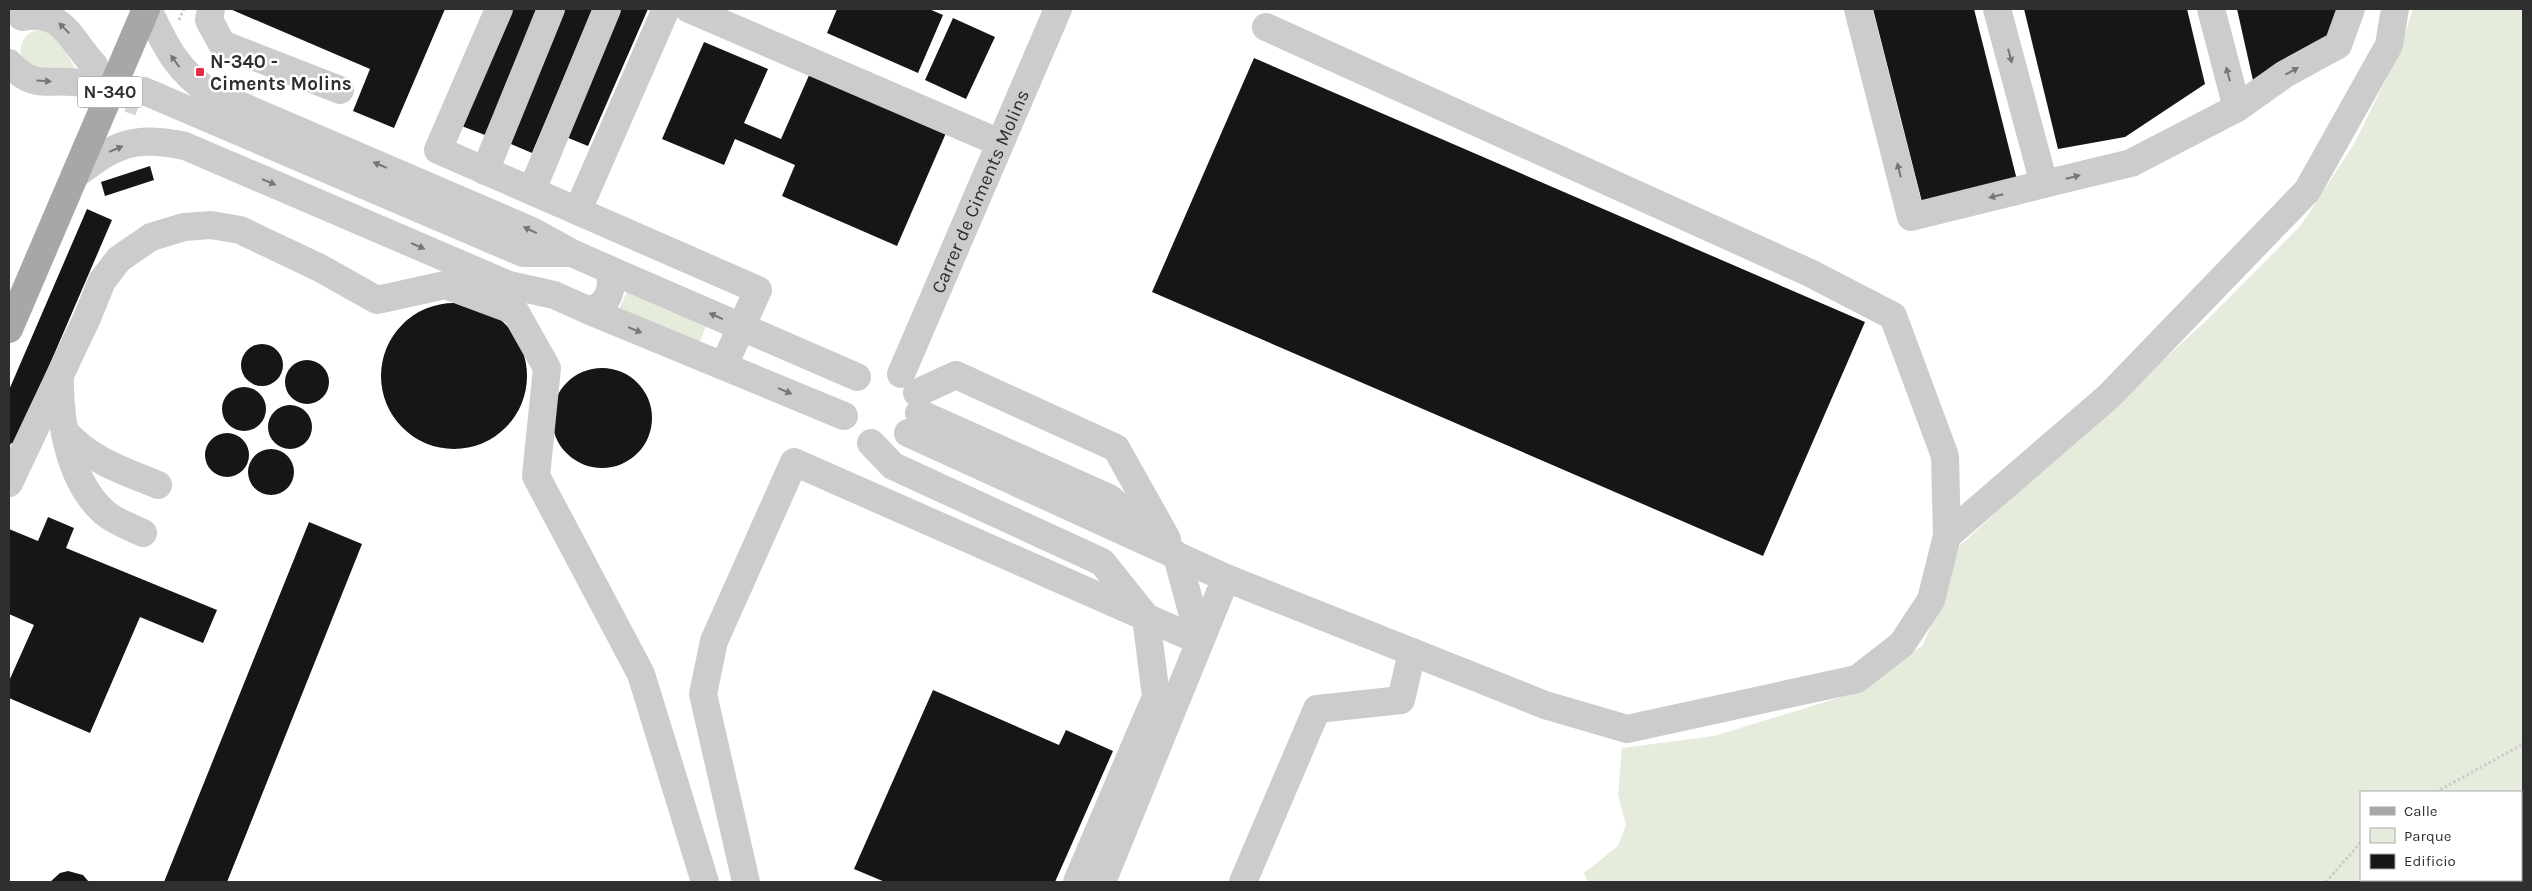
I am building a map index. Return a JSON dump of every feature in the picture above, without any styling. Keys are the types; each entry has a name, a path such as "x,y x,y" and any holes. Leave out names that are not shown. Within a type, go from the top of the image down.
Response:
{"main road":[{"name":"N-340","path":"9,329 147,9"}],"street":[{"path":"147,9 171,55 182,71 211,92 532,231 572,253 857,377"},
{"path":"210,9 208,20 222,44 340,90"},
{"path":"498,9 438,150 758,290 724,365"},
{"path":"485,171 550,9"},
{"path":"532,190 607,9"},
{"path":"578,210 666,9"},
{"path":"689,9 1000,143"},
{"name":"Carrer de Ciments Molins","path":"911,403 1000,143 1058,9"},
{"path":"1858,9 1911,217 2132,163 2237,108 2285,74 2338,45 2351,9"},
{"path":"1997,9 2044,184"},
{"path":"2211,9 2237,108"},
{"path":"1947,536 2109,396 2307,192 2388,45 2395,9"},
{"path":"9,63 19,74 31,80 46,82 74,81 90,75 68,30 56,20 44,15 19,20"},
{"path":"1200,641 1177,556 1116,448 956,375 911,403 899,440 886,444 871,443 859,438 849,428 844,416 843,405 846,392 857,377 875,369 889,369 911,403 1177,556 1226,578 1545,705 1627,729 1857,678 1902,644 1931,600 1947,536 1945,456 1894,316 1810,273 1266,27"},
{"path":"554,295 518,265 142,97 523,253 572,253"},
{"path":"75,174 102,154 126,144 156,140 185,146 509,285 554,295 844,416"},
{"path":"9,483 87,318 102,281 119,260 151,237 184,227 211,225 240,230 320,268 377,300 445,284 515,311 547,368 536,476 641,674 705,882"},
{"path":"590,311 603,304 609,295 612,278 608,269"},
{"path":"60,374 59,404 67,434 68,453 82,484 104,512 120,523 142,533"},
{"path":"67,434 80,448 100,461 158,485"},
{"path":"871,443 893,466 1102,562 1146,617 1156,697 1078,882"},
{"path":"746,882 703,694 714,641 794,462 1200,641"},
{"path":"1102,882 1226,578"},
{"path":"1243,882 1317,709 1401,700 1412,652"}],"path":[{"path":"2438,791 2523,744"},
{"path":"2326,882 2360,843"}],"green space":[{"path":"2413,9 2523,9 2523,882 1588,882 1584,873 1618,846 1626,825 1618,795 1622,748 1714,736 1848,695 1922,646 1938,610 1955,550 2208,319 2301,225 2354,144 2398,55"},
{"path":"40,29 58,38 76,70 36,70 21,56 21,46 24,38 31,32"},
{"path":"627,292 706,326 699,344 619,309"}],"building":[{"path":"230,9 445,9 394,128 353,111 370,69"},
{"path":"508,9 538,9 485,135 459,125"},
{"path":"559,9 593,9 532,153 504,141"},
{"path":"616,9 648,9 588,146 561,135"},
{"path":"837,9 929,9 943,15 918,73 827,33"},
{"path":"1873,9 1974,9 2018,184 1922,202"},
{"path":"2024,9 2187,9 2205,84 2125,137 2058,149"},
{"path":"2237,9 2340,9 2333,34 2254,85"},
{"path":"953,18 995,37 966,99 925,80"},
{"path":"704,42 768,69 744,123 781,139 810,73 946,133 897,246 782,196 795,165 735,139 724,165 662,139"},
{"path":"1254,58 1865,322 1763,556 1152,292"},
{"path":"150,166 154,180 105,196 101,182"},
{"path":"87,209 112,220 15,445 11,443 9,448 9,390"},
{"path":"454,303 468,304 482,309 495,315 506,324 515,335 521,348 526,362 526,390 521,404 515,417 506,428 495,437 482,443 468,448 454,449 440,448 426,443 413,437 402,428 393,417 387,404 382,390 381,376 382,362 387,348 393,335 402,324 413,315 426,309 440,304"},
{"path":"262,344 277,350 283,365 277,380 262,386 247,380 241,365 247,350"},
{"path":"311,360 323,366 328,373 328,391 323,398 316,403 303,404 295,401 288,394 285,378 288,370 295,363"},
{"path":"602,368 612,369 630,376 644,390 651,408 651,428 644,446 630,460 612,467 602,468 592,467 574,460 560,446 553,428 552,418 553,408 560,390 574,376 592,369"},
{"path":"244,387 256,391 262,397 266,409 262,421 256,427 244,431 232,427 226,421 222,409 226,397 232,391"},
{"path":"286,405 294,405 306,411 312,427 306,443 294,449 286,449 274,443 268,431 268,423 274,411"},
{"path":"223,433 231,433 243,439 249,455 243,471 231,477 223,477 211,471 205,459 205,451 211,439"},
{"path":"266,449 276,449 290,459 294,472 290,485 284,491 276,495 266,495 252,485 248,477 248,467 258,453"},
{"path":"48,517 74,528 66,548 217,610 203,643 140,617 90,733 9,698 9,681 34,625 9,614 9,529 38,541"},
{"path":"309,522 362,544 227,882 164,882"},
{"path":"933,690 1059,745 1066,730 1113,751 1055,882 885,882 854,869"},
{"path":"68,871 83,875 89,882 50,882 60,873"}],"tunnel":[{"path":"89,85 140,102"}],"place":[{"name":"N-340 - Ciments Molins","path":"200,72"}]}
